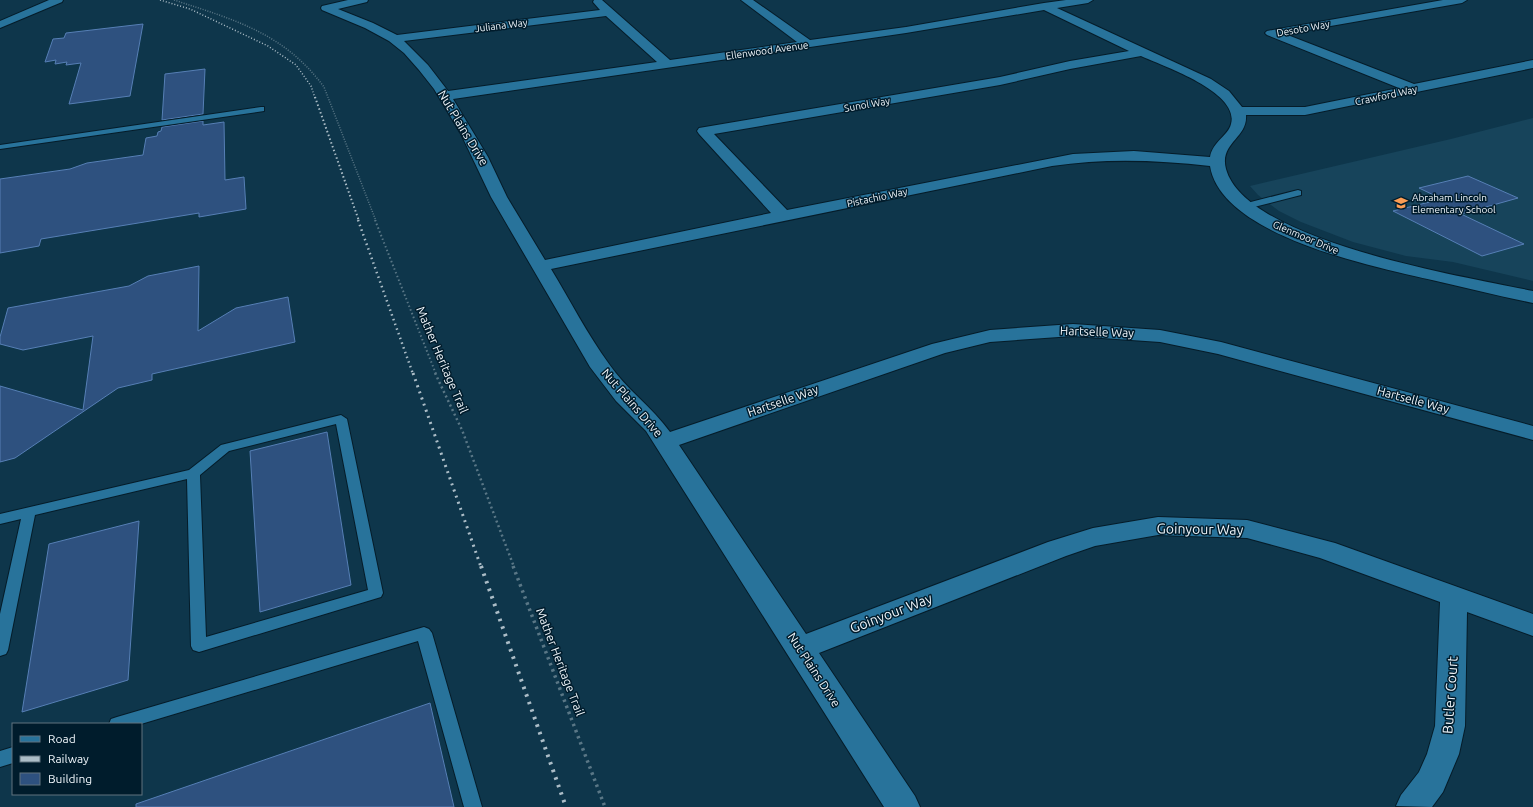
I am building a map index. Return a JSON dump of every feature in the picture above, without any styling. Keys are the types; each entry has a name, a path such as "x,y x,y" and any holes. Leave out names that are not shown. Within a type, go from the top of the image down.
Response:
{"street":[{"path":"0,25 58,0"},
{"name":"Nut Plains Drive","path":"363,0 326,8 373,27 394,39 417,60 445,96 488,168 499,197 600,367 610,381 654,426 903,807"},
{"path":"596,0 666,64"},
{"path":"746,0 808,44"},
{"name":"Ellenwood Avenue","path":"445,96 906,30 1044,6 1088,0"},
{"name":"Desoto Way","path":"1414,89 1271,33 1462,0"},
{"path":"1044,6 1211,85 1228,97 1238,111 1239,122 1237,128 1221,146 1216,162"},
{"name":"Juliana Way","path":"394,39 608,12"},
{"name":"Sunol Way","path":"783,216 704,131 1000,81 1070,65 1142,52"},
{"name":"Crawford Way","path":"1238,111 1306,111 1533,64"},
{"name":"Pistachio Way","path":"540,266 1076,157 1136,155 1216,162"},
{"name":"Glenmoor Drive","path":"1216,162 1220,177 1226,186 1246,206 1277,226 1343,253 1394,267 1533,297"},
{"name":"Hartselle Way","path":"665,442 939,348 997,335 1073,330 1160,336 1221,348 1533,433"},
{"name":"Goinyour Way","path":"800,648 1057,549 1093,537 1158,526 1247,529 1326,550 1454,598 1533,625"},
{"name":"Butler Court","path":"1413,806 1431,782 1443,754 1450,726 1454,598"}],"lane":[{"path":"0,147 261,109"},
{"path":"1246,206 1298,193"},
{"path":"0,519 193,473 225,448 341,419 376,593 199,646 193,473"},
{"path":"0,650 29,512"},
{"path":"120,723 424,633 473,807"},
{"path":"0,759 12,755"}],"path":[{"name":"Mather Heritage Trail","path":"174,0 228,18 280,42 303,60 316,74 324,87 434,371 462,430 605,807"}],"shaded area":[{"name":"Abraham Lincoln Elementary School","path":"1533,118 1533,281 1453,262 1406,256 1353,242 1301,222 1279,211 1258,195 1250,186 1451,139"}],"building":[{"path":"143,24 130,96 69,104 81,63 66,65 67,62 55,64 56,60 45,62 53,39 64,38 66,33"},
{"path":"205,69 203,114 162,120 165,74"},
{"path":"203,121 203,125 224,122 225,180 244,177 246,209 199,217 199,213 41,239 39,246 0,253 0,179 70,169 87,163 143,155 146,138 157,136 162,127"},
{"path":"1468,176 1518,198 1461,214 1524,244 1482,256 1393,211 1442,199 1419,188"},
{"path":"199,266 198,331 236,308 288,297 295,342 152,374 152,380 118,388 15,458 0,462 0,386 83,410 93,336 23,350 0,344 0,337 8,308 129,286 148,276"},
{"path":"327,432 351,585 260,612 250,451"},
{"path":"139,521 128,680 22,712 49,544"},
{"path":"430,703 454,807 136,807 136,804"}],"railway":[{"path":"160,0 190,9 268,46 296,65 311,86 315,98"},
{"path":"315,97 359,221"},
{"path":"358,220 413,374"},
{"path":"413,373 481,567"},
{"path":"481,566 566,807"}],"place":[{"name":"Abraham Lincoln Elementary School","path":"1401,203"}]}
